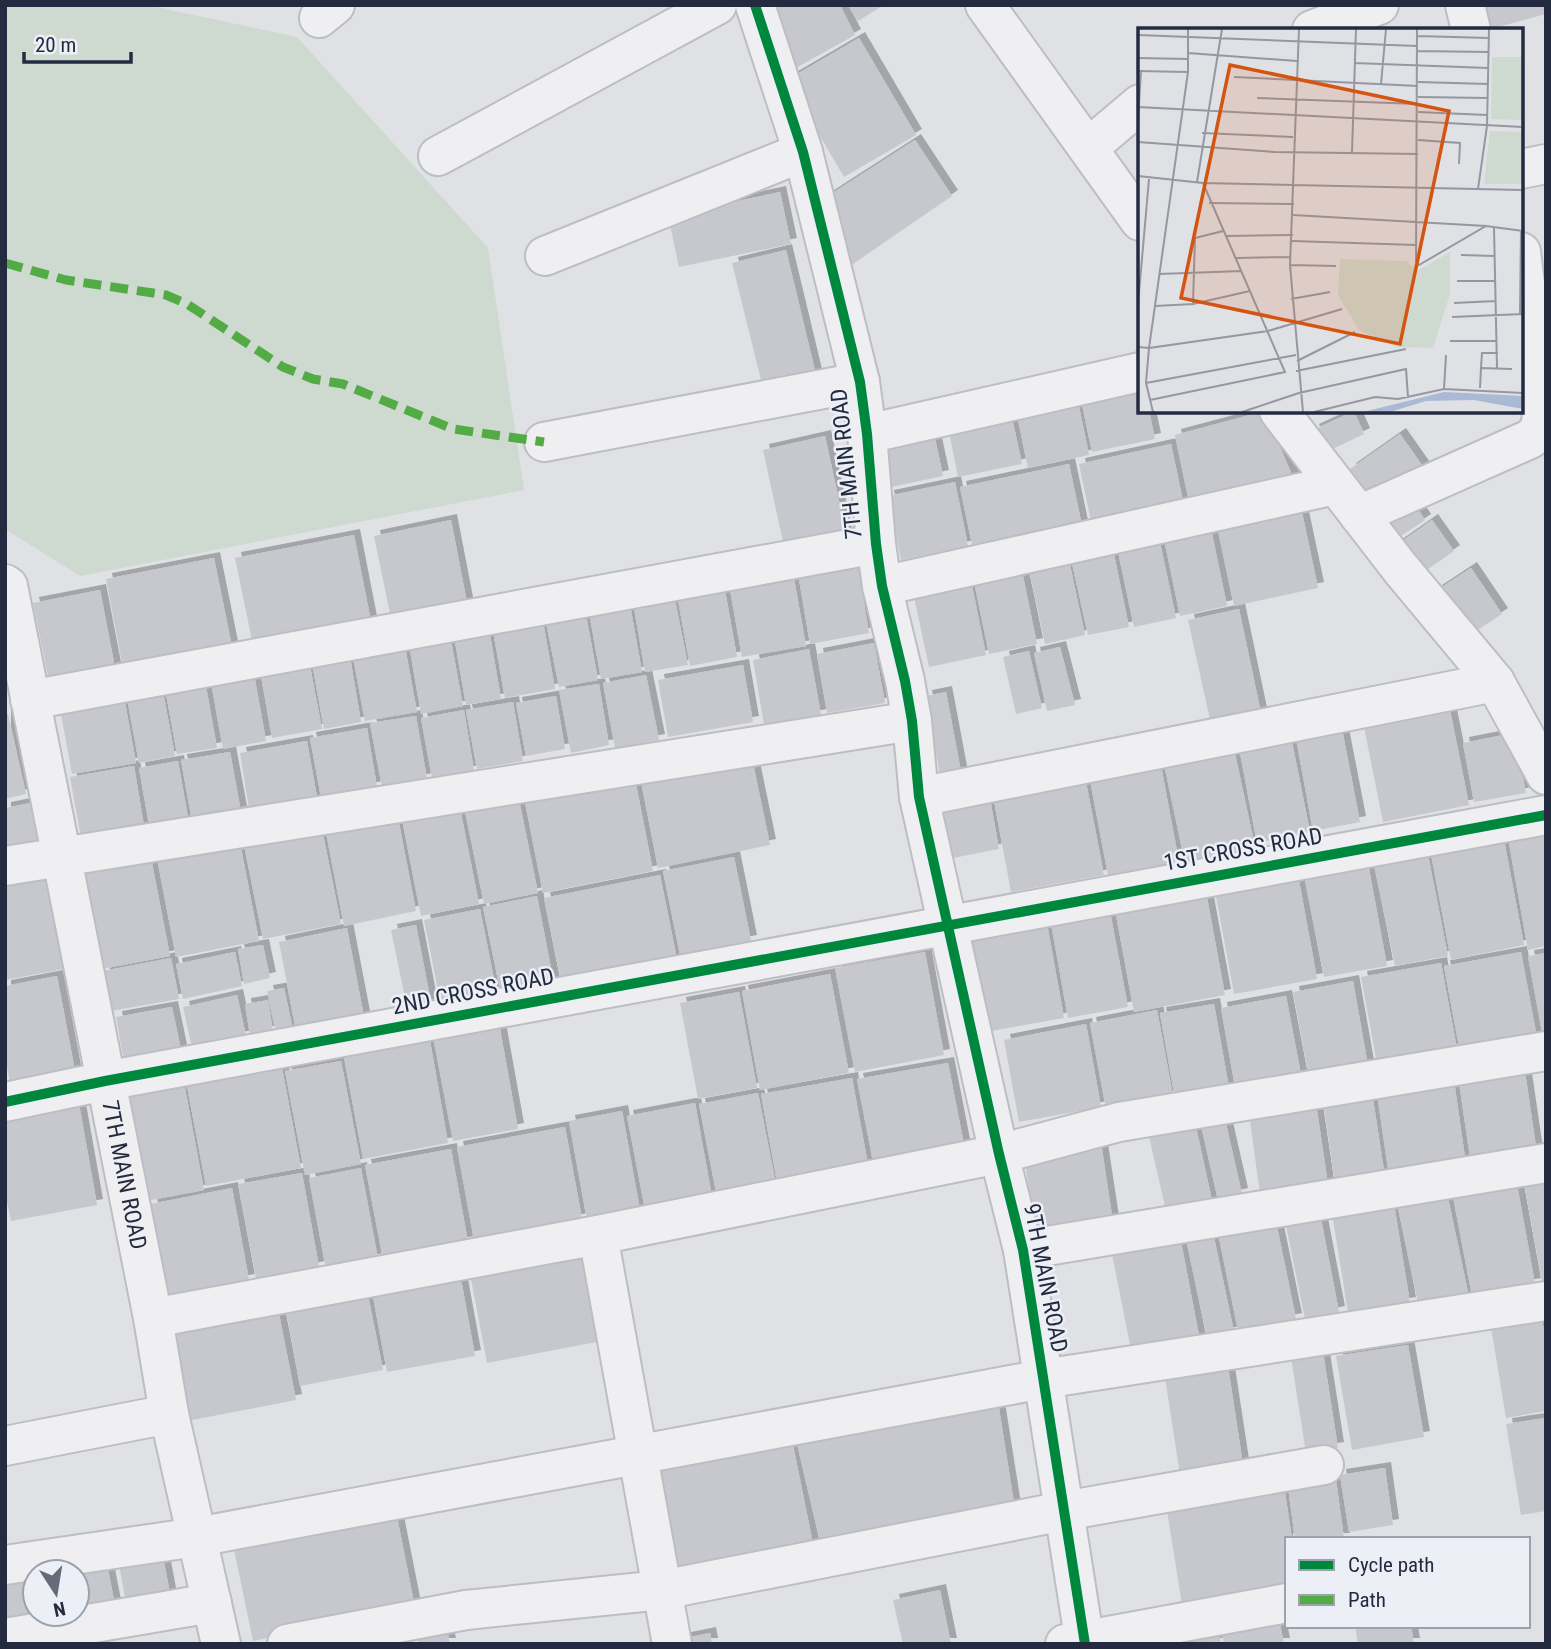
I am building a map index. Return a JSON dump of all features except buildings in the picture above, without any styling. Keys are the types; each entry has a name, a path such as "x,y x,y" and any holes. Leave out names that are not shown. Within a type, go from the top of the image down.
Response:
{"street":[{"path":"438,156 717,5"},
{"name":"7TH MAIN ROAD","path":"755,5 803,152 860,382 882,586 905,681 912,721 919,797 948,925"},
{"path":"985,5 1138,218"},
{"path":"1316,28 1379,5"},
{"path":"1465,5 1471,28"},
{"path":"1088,148 1138,106"},
{"path":"545,256 803,152"},
{"path":"1523,169 1546,164"},
{"path":"1359,515 1530,439 1539,431 1542,417 1523,268"},
{"path":"867,434 1138,372"},
{"path":"544,442 860,382"},
{"path":"1281,413 1494,682 1546,775"},
{"path":"882,586 1335,485"},
{"path":"30,700 876,544"},
{"name":"7TH MAIN ROAD","path":"5,584 8,586 153,1318 169,1414 221,1644"},
{"path":"919,797 1494,682"},
{"path":"5,866 912,721"},
{"name":"1ST CROSS ROAD","path":"948,925 1546,816"},
{"name":"2ND CROSS ROAD","path":"5,1102 105,1081 948,925"},
{"name":"9TH MAIN ROAD","path":"948,925 1023,1250 1064,1511 1078,1643"},
{"path":"153,1318 598,1235 999,1154 1119,1122 1546,1051"},
{"path":"1023,1250 1546,1163"},
{"path":"598,1235 672,1644"},
{"path":"5,1565 197,1537 1043,1379 1546,1301"},
{"path":"5,1446 169,1414"},
{"path":"287,1644 458,1628 1064,1511 1324,1465"},
{"path":"5,1638 212,1603"},
{"path":"1078,1643 1285,1603"}],"shaded area":[{"path":"5,5 147,5 297,37 488,248 524,490 80,576 5,529"}],"marked path":[{"path":"5,263 66,280 166,295 187,304 283,367 313,379 343,384 453,429 544,442"}],"cycle path":[{"path":"755,5 803,152 860,382 876,544 882,586 912,721 919,797 1023,1250 1085,1644"},
{"path":"5,1102 105,1081 1546,815"}]}
